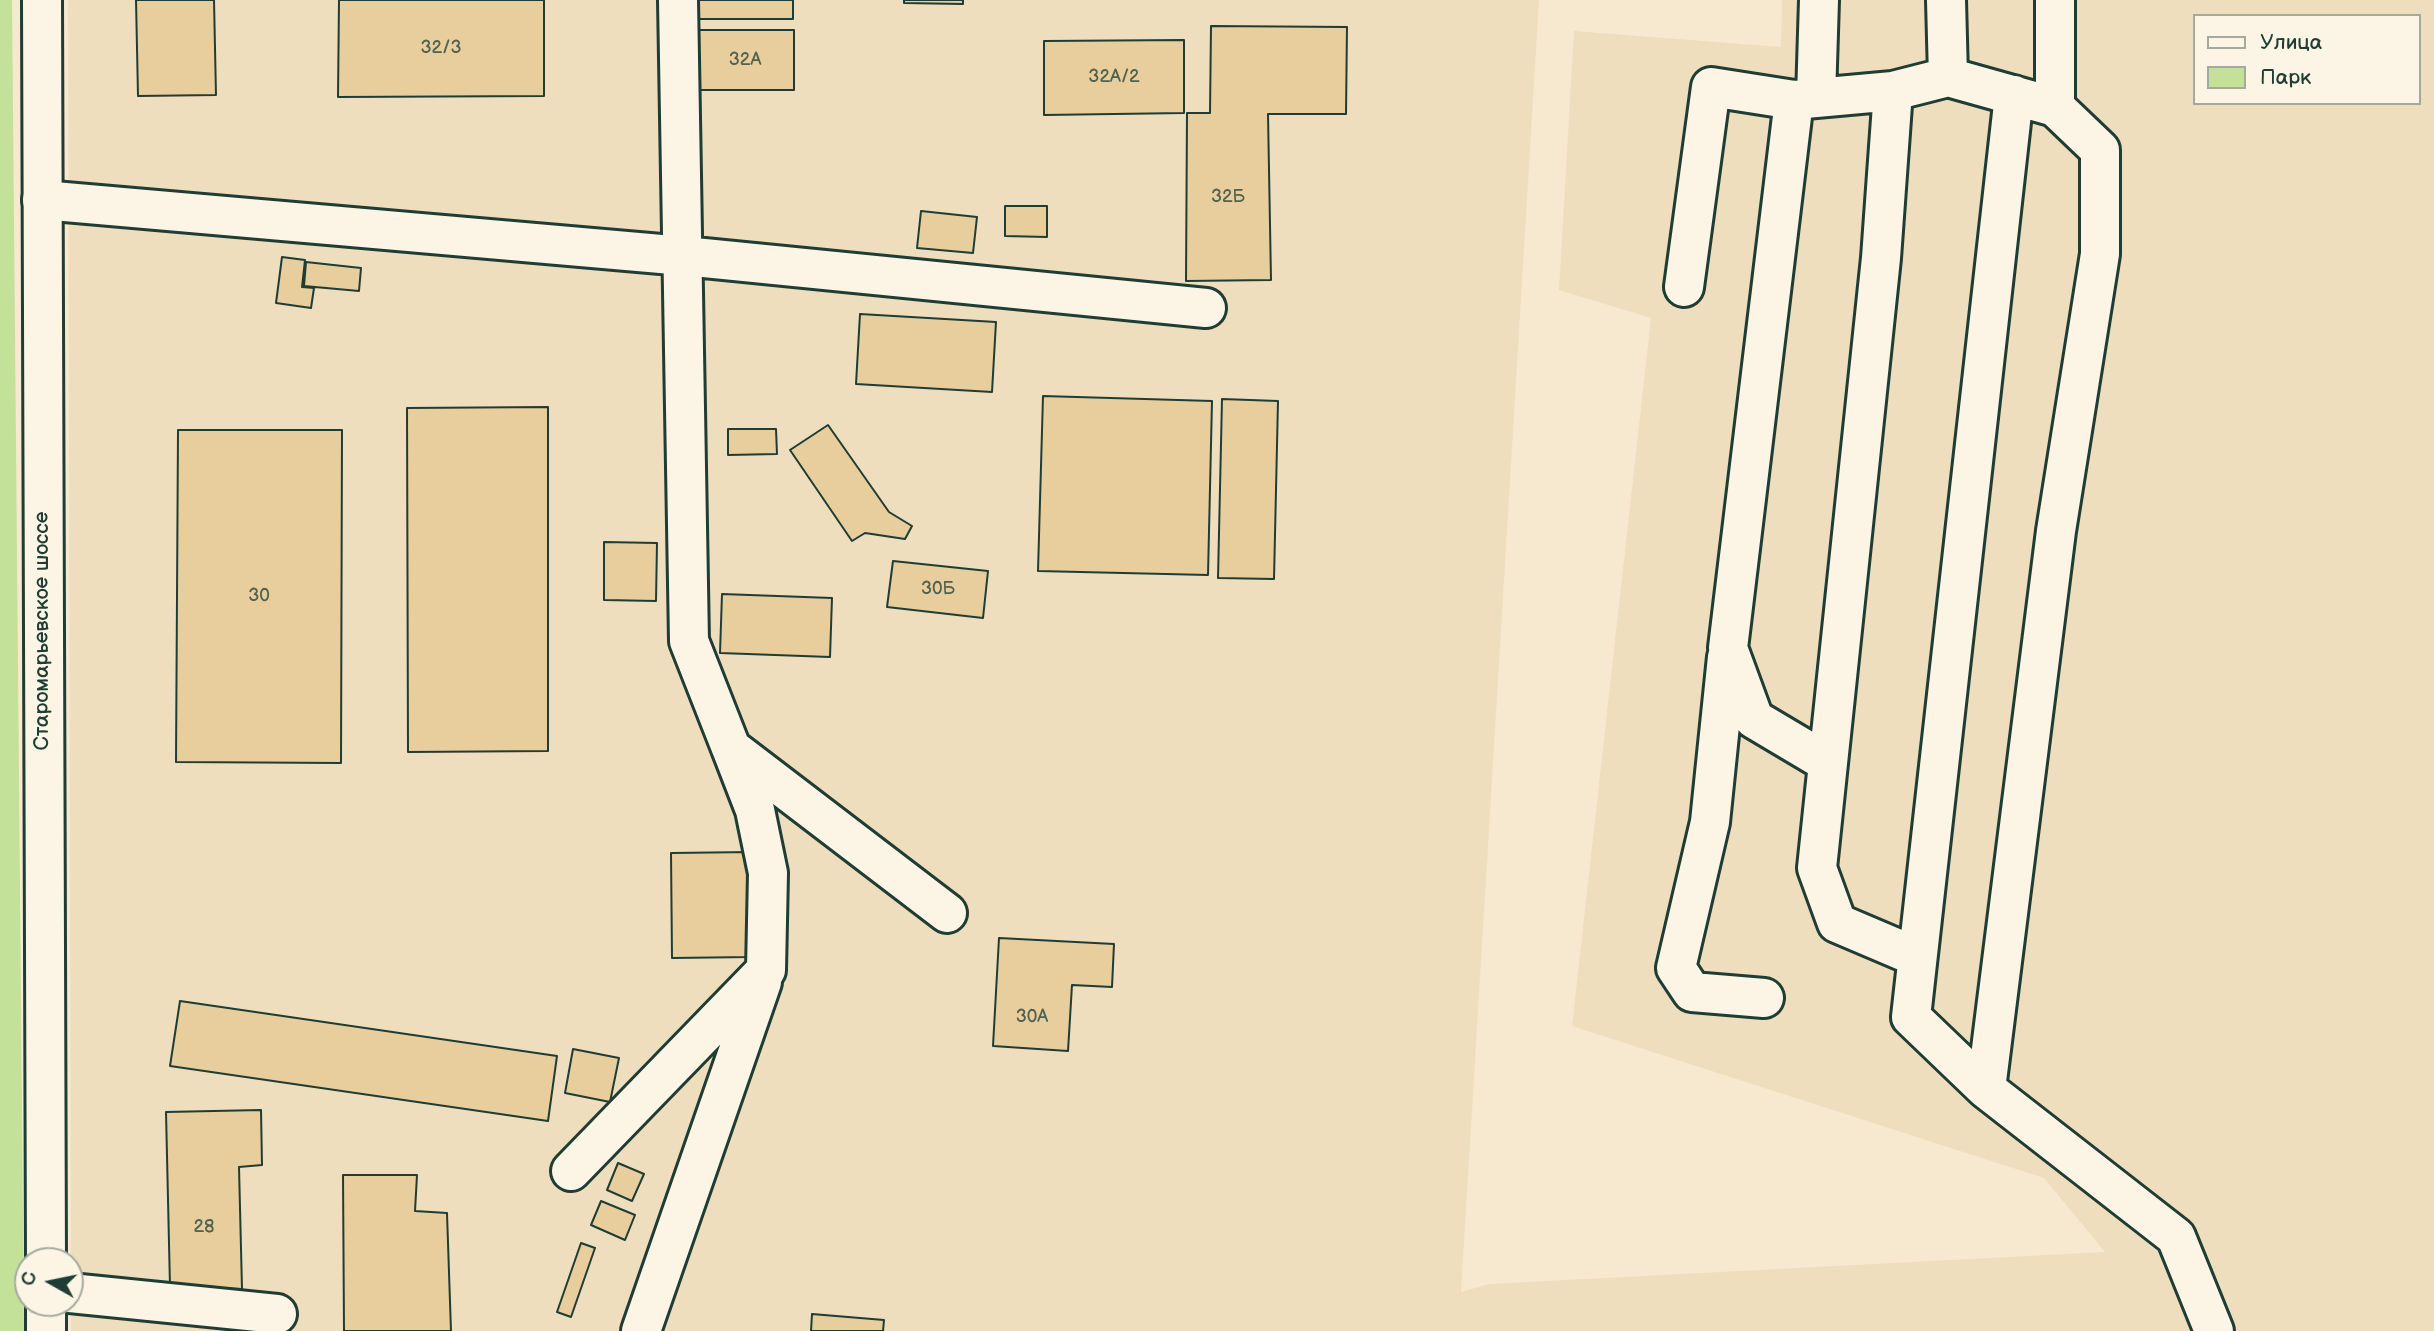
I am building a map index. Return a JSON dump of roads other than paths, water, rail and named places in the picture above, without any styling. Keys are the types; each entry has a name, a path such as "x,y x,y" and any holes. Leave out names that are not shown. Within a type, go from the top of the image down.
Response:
{"main road":[{"name":"Старомарьевское шоссе","path":"42,0 46,1247"},
{"path":"641,1331 766,970 768,873 755,810 689,641 678,0"},
{"path":"1764,998 1692,992 1676,968 1710,822 1728,648 1819,0"},
{"path":"1946,0 1948,77"},
{"path":"2055,0 2055,107"},
{"path":"1684,287 1711,87 1805,99 1893,91 1948,77 2055,107 2100,150 2100,254 2056,531 1986,1089"},
{"path":"1893,91 1881,258 1817,867 1837,923 1917,957"},
{"path":"2014,95 1911,1017 1986,1089 2176,1237 2214,1331"},
{"path":"42,200 684,256 1206,308"},
{"path":"1728,648 1754,719 1828,763"},
{"path":"731,748 947,913"},
{"path":"571,1171 766,970"},
{"path":"84,1294 277,1314"}]}
